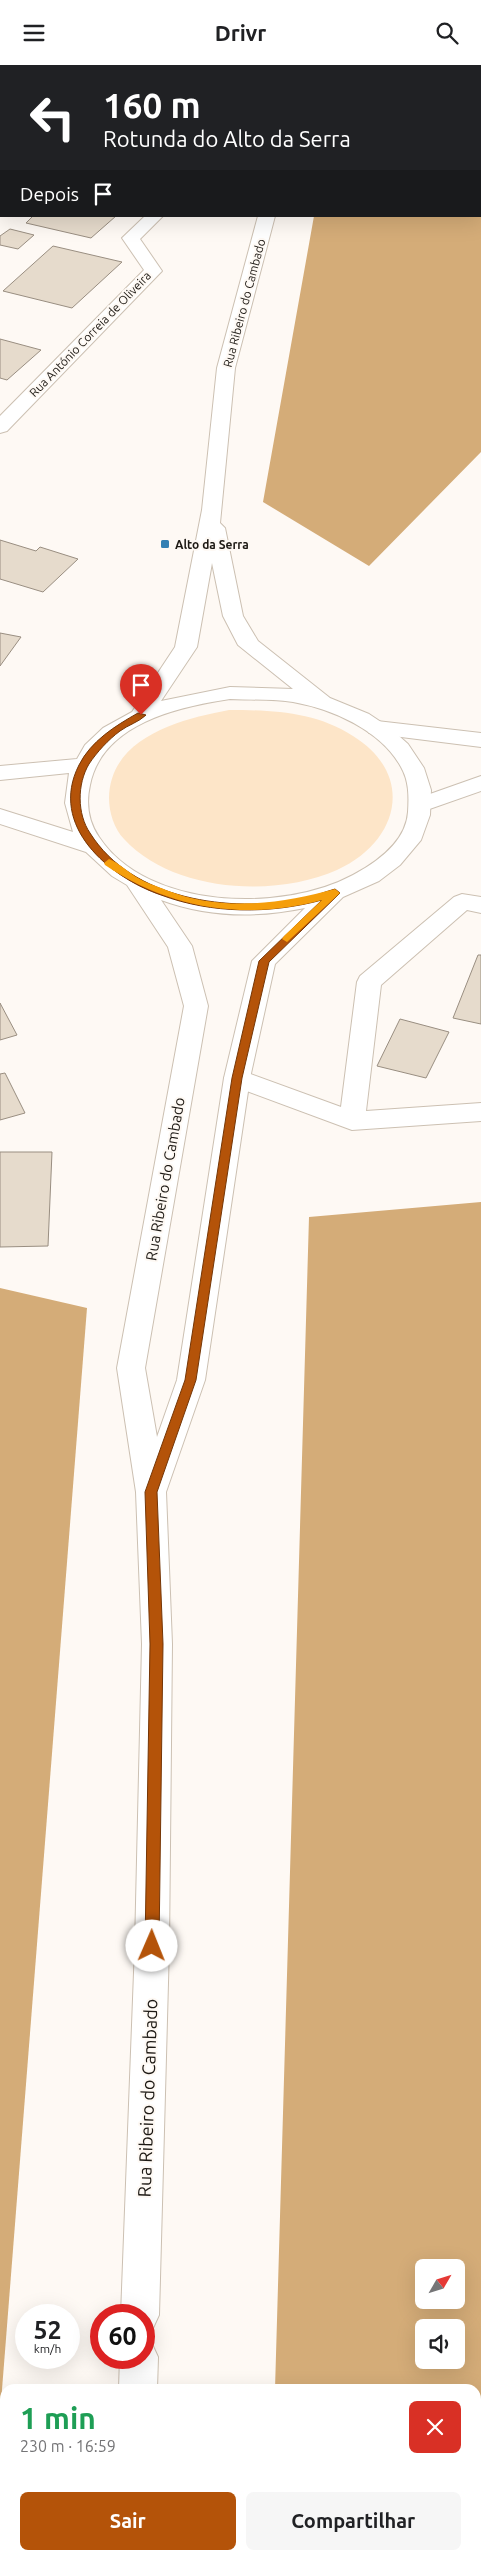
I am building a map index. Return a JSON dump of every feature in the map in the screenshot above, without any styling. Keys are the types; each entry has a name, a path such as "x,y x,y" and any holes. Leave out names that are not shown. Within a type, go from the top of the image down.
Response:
{"main road":[{"name":"Rua António Correia de Oliveira","path":"0,427 153,271 131,238 154,217"},
{"name":"Rua Ribeiro do Cambado","path":"141,715 186,647 212,510 226,368 267,217"},
{"name":"Rua Ribeiro do Cambado","path":"212,510 233,616 249,645 325,704"},
{"path":"230,693 295,696 325,704 353,714 377,728 396,745 411,763 419,783 421,805 417,826 405,846 388,864 364,880 335,893 303,902 268,906 232,907 189,900 165,893 136,881 112,865 94,847 81,827 76,807 76,786 84,765 98,746 117,729 141,715 168,704 198,697 230,693"},
{"path":"377,728 481,739"},
{"path":"0,773 84,765"},
{"path":"421,805 481,783"},
{"path":"0,816 94,847"},
{"name":"Rua Ribeiro do Cambado","path":"136,881 180,946 196,1005 131,1368 151,1492 157,1644 152,1946 140,2304"},
{"name":"Rua Ribeiro do Cambado","path":"151,1492 191,1380 237,1078 264,961 335,893"},
{"path":"352,1121 369,982 462,902 481,905"},
{"path":"237,1078 352,1121 481,1112"},
{"path":"138,2384 139,2369"}],"shaded area":[{"path":"314,217 481,217 481,452 369,566 263,502"},
{"path":"229,710 277,712 309,717 339,728 353,736 373,752 386,769 392,788 392,807 386,826 375,843 358,858 337,870 312,879 284,884 255,886 225,885 196,879 169,870 145,857 124,839 117,830 113,820 109,798 112,777 121,760 135,746 151,735 170,726 190,719"},
{"path":"481,1202 481,2384 275,2384 309,1217"},
{"path":"0,1288 87,1308 2,2384 0,2384"}],"building":[{"path":"32,217 115,217 91,238 26,223"},
{"path":"10,229 34,235 18,249 0,245 0,236"},
{"path":"53,246 122,262 72,308 3,291"},
{"path":"0,339 41,350 7,380 0,378"},
{"path":"0,540 36,551 40,547 78,559 43,592 0,579"},
{"path":"0,633 21,637 0,666"},
{"path":"478,955 481,955 481,1024 453,1018"},
{"path":"0,1003 17,1035 0,1040"},
{"path":"400,1019 449,1032 426,1078 377,1066"},
{"path":"5,1073 25,1113 0,1120 0,1074"},
{"path":"0,1152 52,1152 48,1246 0,1247"}],"slow traffic":[{"path":"109,863 136,881 165,893 198,902 232,907 268,906 303,902 335,893 287,939"}],"place":[{"name":"Alto da Serra","path":"165,544"}],"route":[{"path":"141,715 117,729 98,746 84,765 76,786 76,807 81,827 94,847 112,865 136,881 165,893 198,902 232,907 268,906 303,902 335,893 264,961 237,1078 191,1380 151,1492 157,1644 152,1946"}]}
